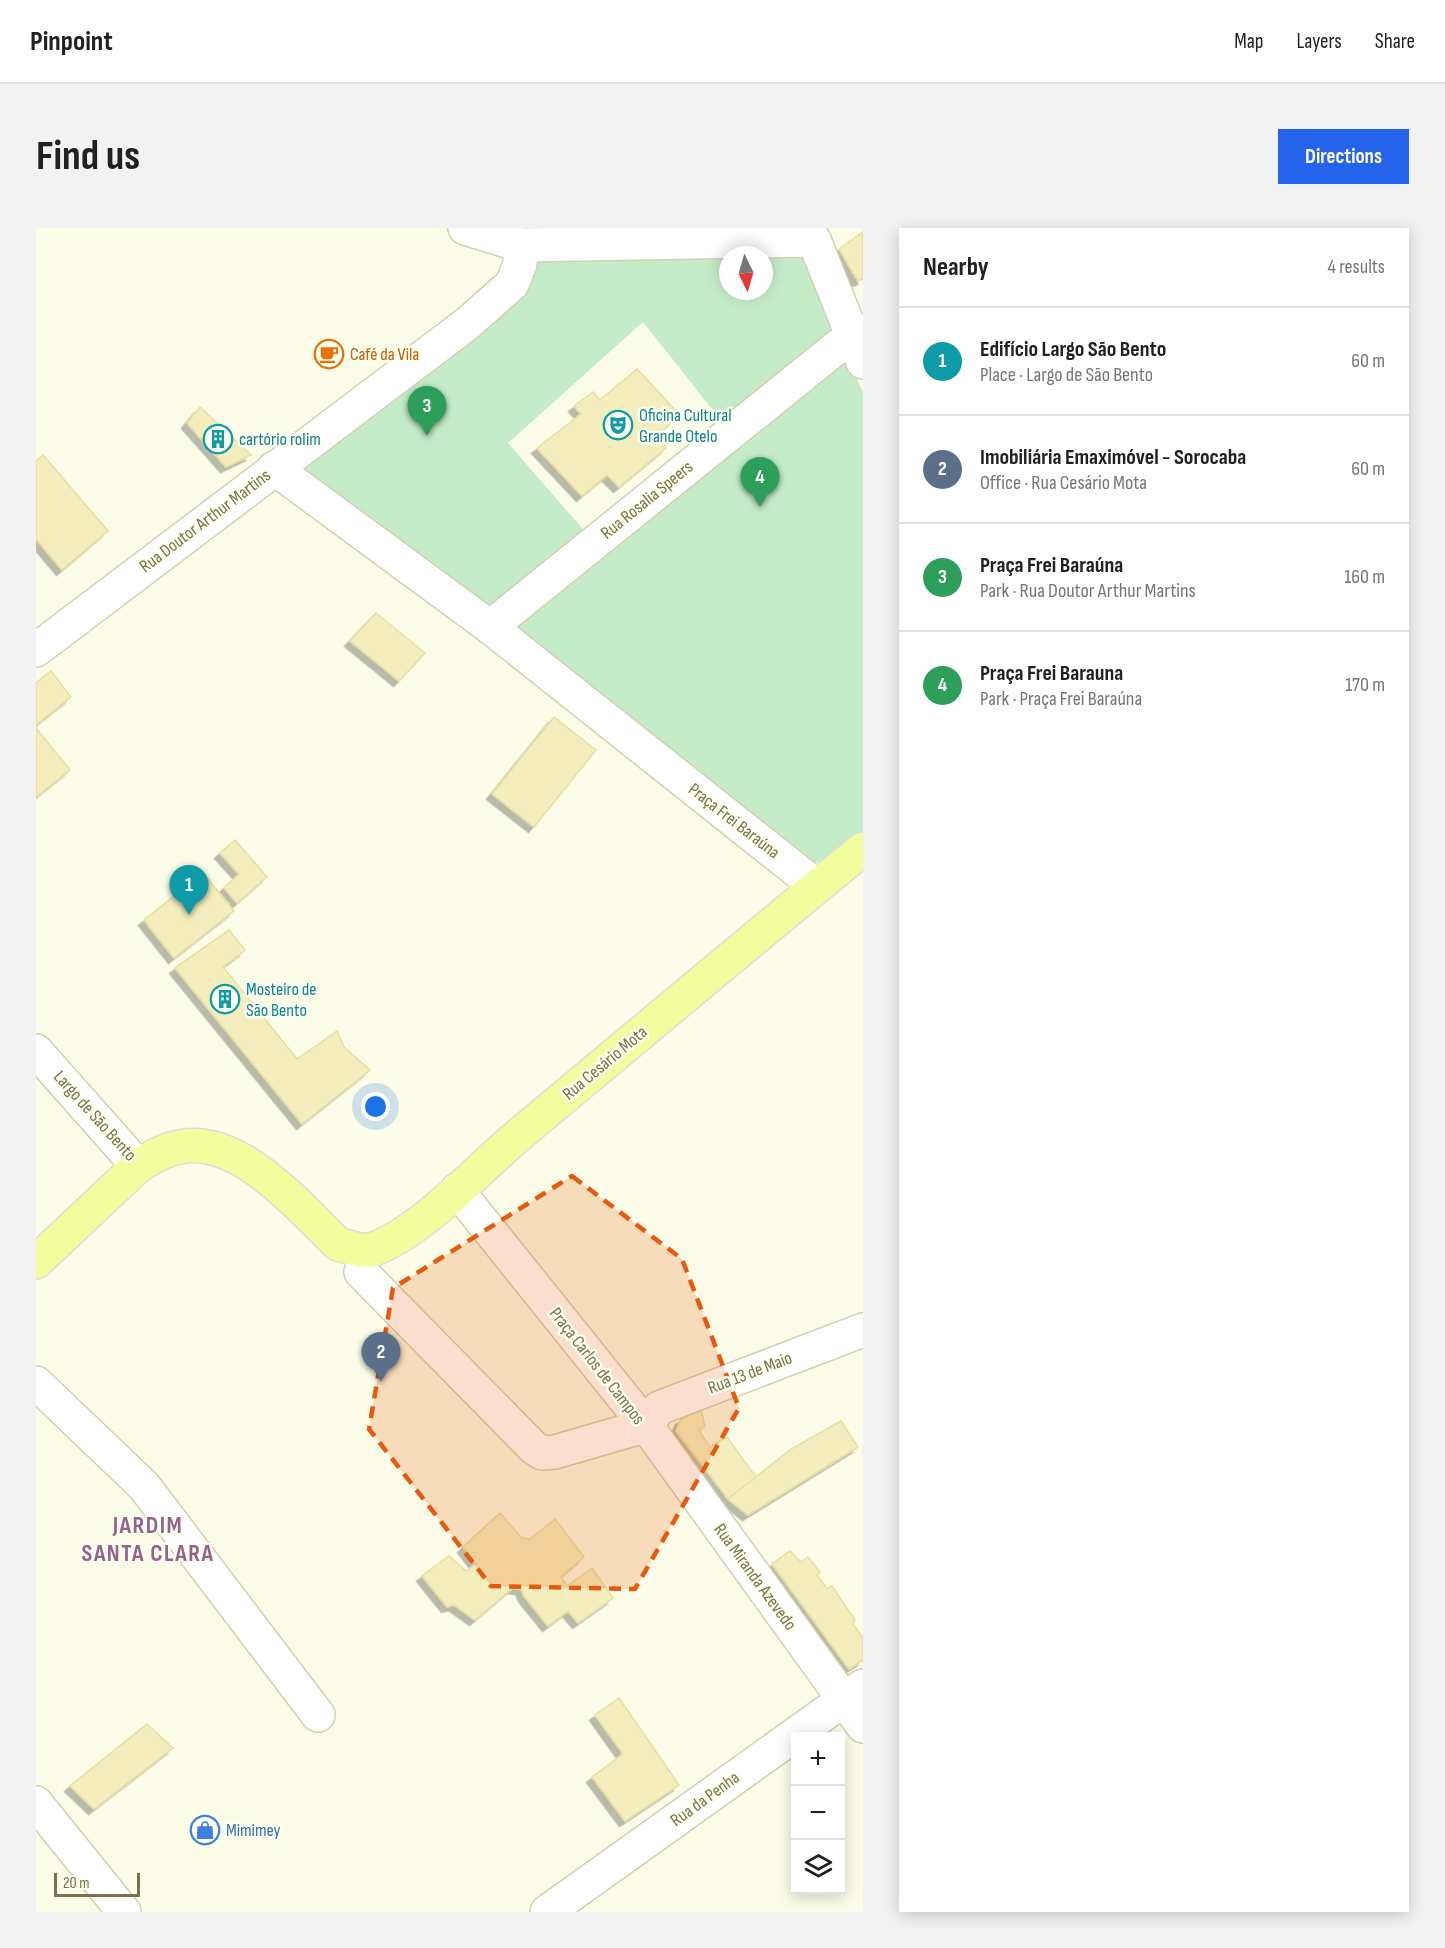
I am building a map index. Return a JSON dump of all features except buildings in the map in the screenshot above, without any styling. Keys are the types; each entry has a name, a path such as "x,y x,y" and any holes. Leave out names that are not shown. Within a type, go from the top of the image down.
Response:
{"main road":[{"name":"Rua Cesário Mota","path":"366,1261 457,1190 493,1157 863,849"},
{"name":"Largo de São Bento","path":"138,1166 154,1156 181,1146 216,1149 235,1156 262,1172 338,1244 351,1248 366,1261"},
{"path":"36,1262 138,1166"}],"street":[{"path":"465,228 520,245 822,234 859,343"},
{"name":"Rua Doutor Arthur Martins","path":"36,650 468,323 512,284 520,264 520,245"},
{"name":"Rua Rosalia Speers","path":"490,627 859,343"},
{"name":"Praça Frei Baraúna","path":"274,468 490,627 805,877 808,889 804,896"},
{"name":"Largo de São Bento","path":"36,1051 138,1166"},
{"name":"Praça Carlos de Campos","path":"457,1190 648,1428"},
{"name":"Praça Carlos de Campos","path":"366,1261 534,1448 542,1453 555,1452 634,1429 648,1428"},
{"name":"Rua 13 de Maio","path":"648,1428 658,1408 863,1330"},
{"path":"36,1383 144,1486 318,1715"},
{"name":"Rua Miranda Azevedo","path":"648,1428 853,1693 863,1726"},
{"name":"Rua da Penha","path":"547,1912 853,1693"},
{"path":"36,1803 124,1912"}],"highlighted area":[{"path":"572,1176 682,1259 739,1408 635,1589 491,1586 369,1429 393,1288"}],"green space":[{"path":"803,252 834,329 728,429 643,322 508,443 588,535 490,610 302,475 301,464 535,257 719,254 719,300 773,300 773,253"},
{"path":"845,359 850,363 863,392 863,833 832,857 810,862 512,633 513,622"}],"place":[{"name":"Café da Vila","path":"329,354"},
{"name":"Oficina Cultural Grande Otelo","path":"618,425"},
{"name":"Praça Frei Baraúna","path":"427,436"},
{"name":"cartório rolim","path":"218,439"},
{"name":"Praça Frei Barauna","path":"760,507"},
{"name":"Edifício Largo São Bento","path":"189,915"},
{"name":"Mosteiro de São Bento","path":"225,999"},
{"name":"Imobiliária Emaximóvel - Sorocaba","path":"381,1382"},
{"name":"Mimimey","path":"205,1830"}],"district":[{"name":"JARDIM SANTA CLARA","path":"148,1539"}]}
